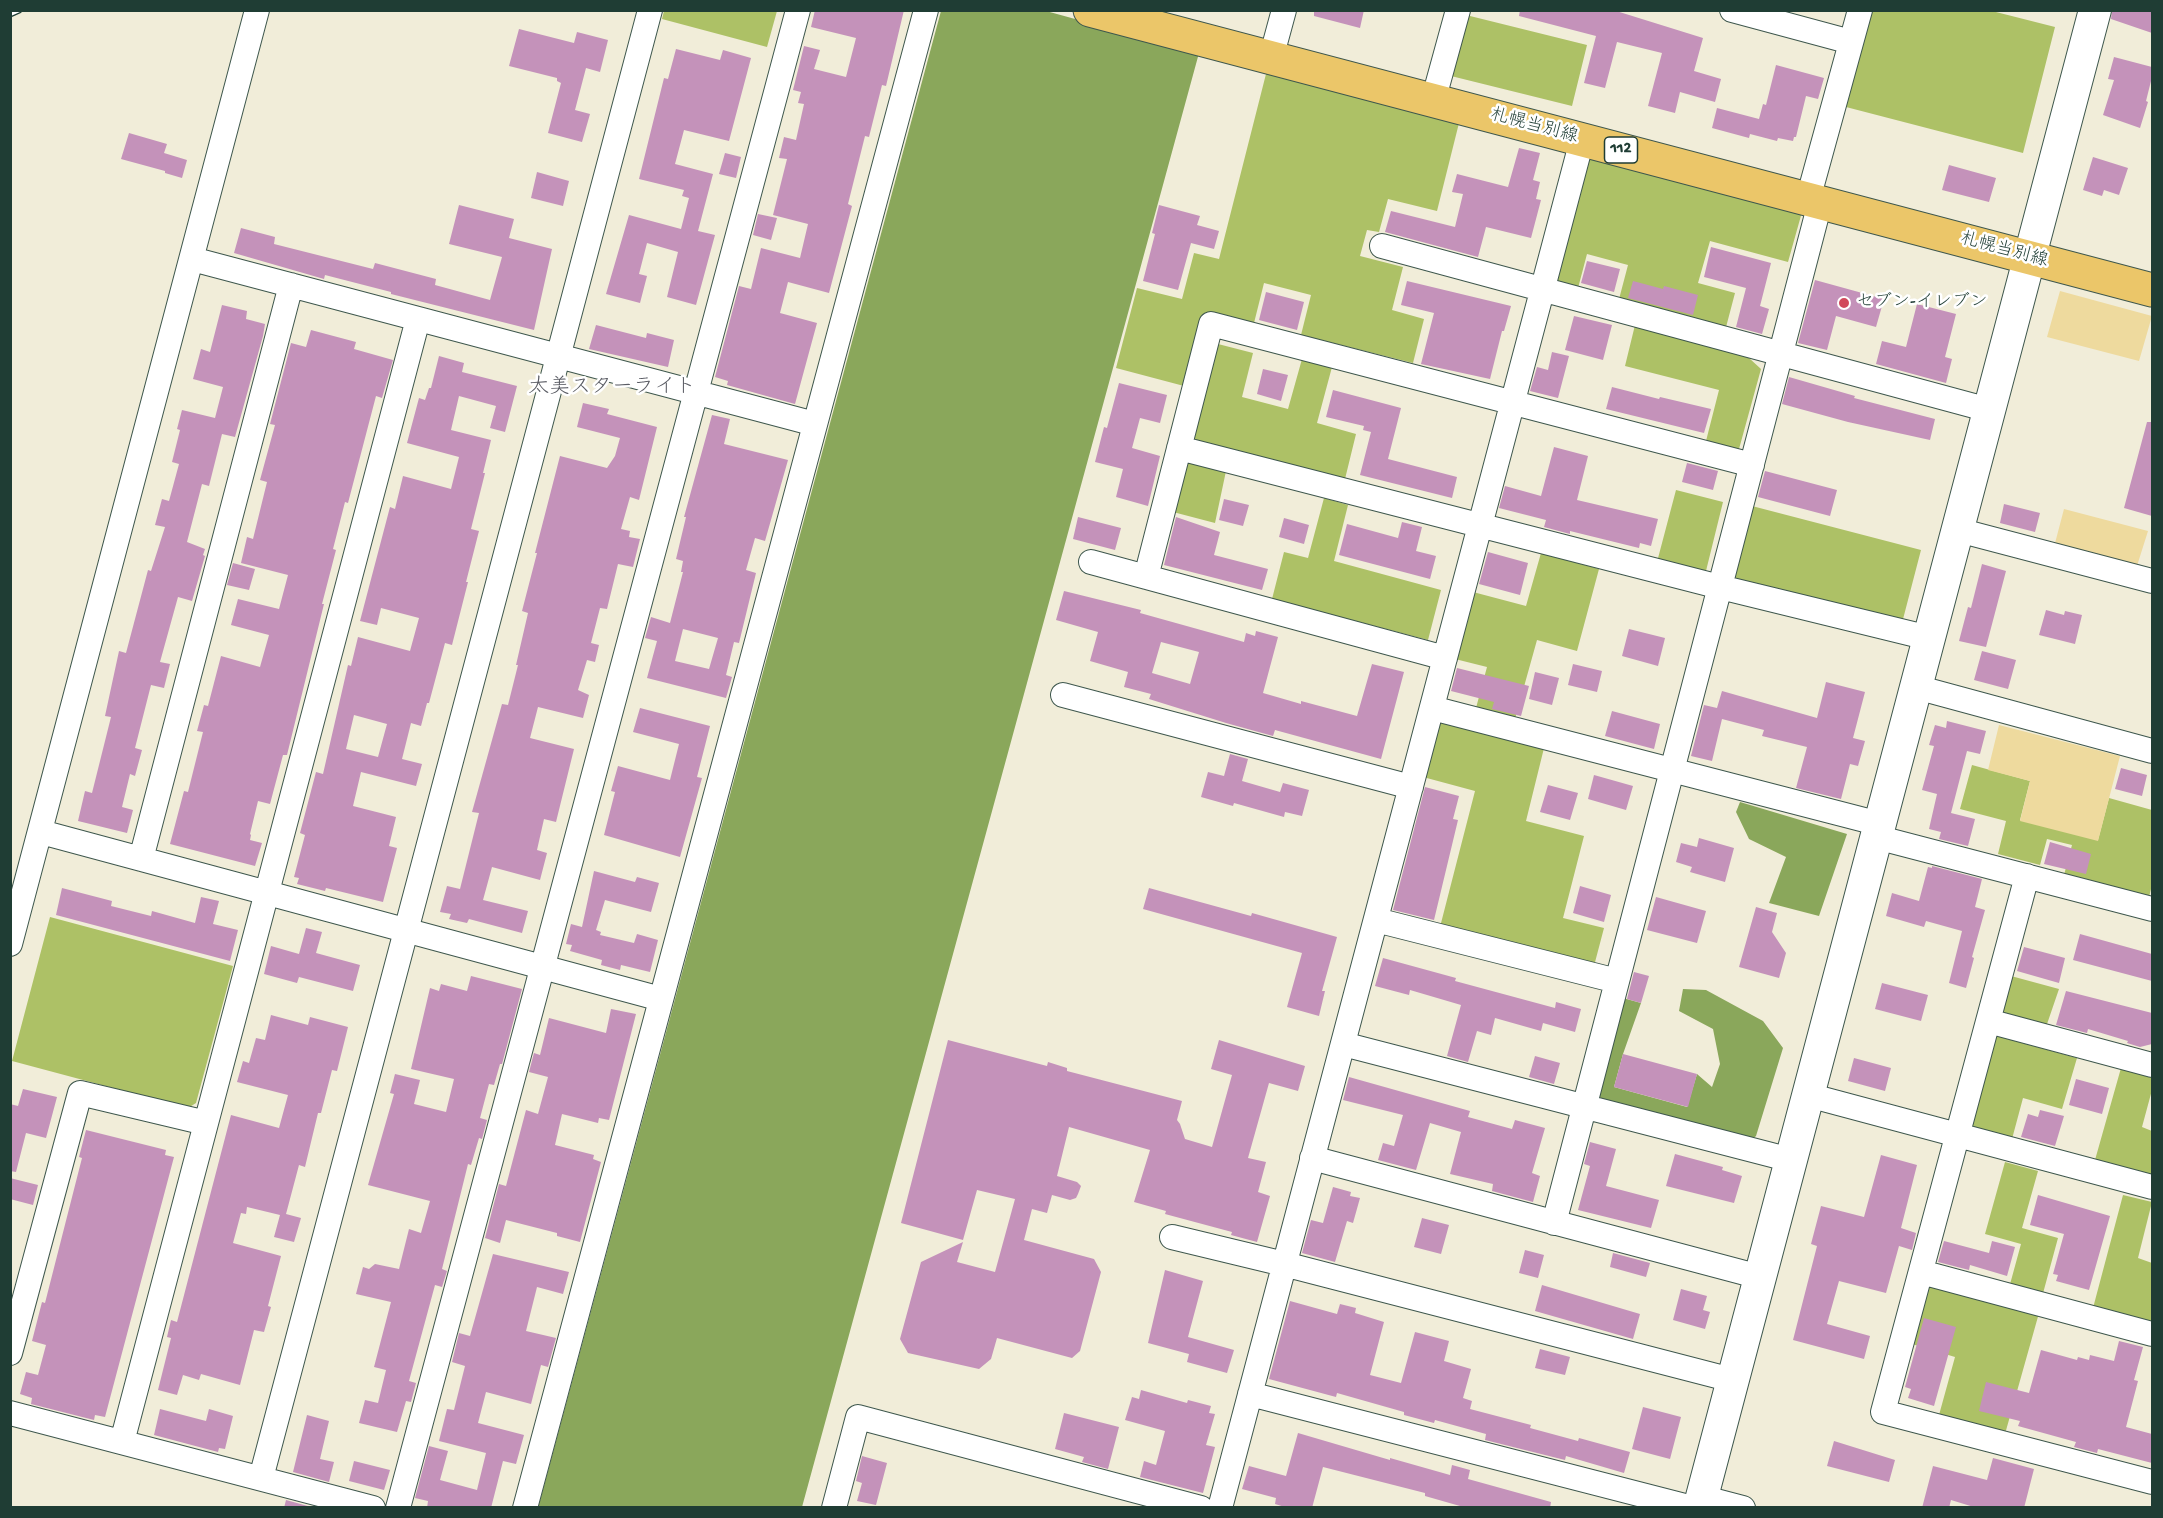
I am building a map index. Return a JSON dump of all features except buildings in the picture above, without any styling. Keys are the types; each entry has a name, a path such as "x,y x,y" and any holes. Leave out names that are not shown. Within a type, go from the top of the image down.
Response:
{"main road":[{"name":"札幌当別線","path":"1090,10 2152,290"}],"street":[{"path":"10,944 257,10"},
{"path":"261,1478 650,10"},
{"path":"398,1508 798,10"},
{"path":"525,1508 926,10"},
{"path":"1271,58 1284,10"},
{"path":"1432,100 1458,10"},
{"path":"1732,10 1851,42"},
{"path":"1554,1223 1781,353 1814,201 1860,10"},
{"path":"1698,1504 2095,10"},
{"path":"1220,1508 1582,140"},
{"path":"1382,246 1989,410"},
{"path":"192,259 815,424"},
{"path":"141,859 291,285"},
{"path":"122,1442 418,319"},
{"path":"1146,577 1211,324 1752,465"},
{"path":"1179,448 1720,587 1929,638"},
{"path":"1958,530 2152,581"},
{"path":"1091,562 1445,658"},
{"path":"1916,687 2152,751"},
{"path":"1063,695 1411,787"},
{"path":"1432,708 1672,771 1878,830 2026,876 2152,909"},
{"path":"41,832 661,999"},
{"path":"2026,876 1883,1412 2152,1482"},
{"path":"1376,920 1617,981"},
{"path":"1988,1021 2152,1065"},
{"path":"1343,1044 1791,1160"},
{"path":"10,1353 80,1093 206,1123"},
{"path":"1808,1095 2152,1187"},
{"path":"1312,1158 1760,1277"},
{"path":"1172,1237 1732,1380"},
{"path":"1921,1272 2152,1334"},
{"path":"1250,1394 1698,1504 1743,1508"},
{"path":"10,1413 373,1508"},
{"path":"834,1508 858,1417 1201,1508"}],"green space":[{"path":"664,10 777,11 767,47 662,19"},
{"path":"941,11 1046,11 1199,53 802,1507 538,1508"},
{"path":"1871,11 1992,11 2055,27 2023,153 1846,107"},
{"path":"1466,15 1587,45 1572,106 1451,76"},
{"path":"1267,70 1460,119 1437,211 1388,199 1379,232 1367,230 1360,256 1403,267 1392,310 1424,319 1413,363 1301,335 1311,295 1264,283 1253,327 1202,315 1184,386 1116,368 1137,288 1182,299 1194,253 1219,259"},
{"path":"1586,153 1802,212 1788,262 1710,241 1698,283 1735,293 1725,331 1618,303 1628,265 1587,254 1577,292 1550,284"},
{"path":"1635,325 1749,358 1761,369 1739,449 1706,441 1719,390 1625,366"},
{"path":"1218,344 1253,353 1242,397 1288,409 1302,359 1332,367 1317,423 1356,434 1345,479 1193,439"},
{"path":"1188,460 1226,471 1215,523 1173,512"},
{"path":"1676,490 1723,502 1705,575 1657,562"},
{"path":"1324,498 1348,505 1334,561 1441,590 1428,640 1272,599 1284,552 1308,558"},
{"path":"1752,506 1921,550 1902,623 1733,579"},
{"path":"1541,553 1599,569 1577,651 1537,640 1515,719 1476,708 1487,667 1455,659 1473,592 1526,606"},
{"path":"1438,721 1544,748 1526,821 1584,836 1563,918 1604,928 1594,966 1440,927 1475,791 1423,777"},
{"path":"1972,765 2030,781 2020,820 2098,840 2109,798 2152,810 2152,885 2149,897 2064,875 2072,845 2047,839 2040,865 1998,854 2006,821 1960,809"},
{"path":"1740,802 1847,834 1819,916 1769,903 1786,857 1749,839 1736,812"},
{"path":"50,917 233,966 196,1103 188,1108 12,1061"},
{"path":"2011,976 2059,989 2046,1027 2004,1016 2001,1004"},
{"path":"1683,989 1706,990 1763,1021 1783,1048 1756,1136 1748,1143 1593,1097 1623,998 1641,1003 1614,1087 1687,1107 1697,1074 1712,1087 1720,1064 1713,1029 1679,1011"},
{"path":"1993,1035 2077,1058 2062,1109 2023,1098 2012,1139 1968,1127"},
{"path":"2121,1068 2152,1077 2152,1090 2142,1127 2152,1131 2152,1177 2095,1160"},
{"path":"2005,1162 2038,1171 2022,1228 2058,1238 2042,1297 2009,1288 2021,1244 1985,1234"},
{"path":"2123,1195 2152,1202 2138,1258 2152,1263 2152,1324 2093,1308"},
{"path":"1929,1283 2039,1313 2005,1434 1939,1415 1955,1357 1912,1344"}],"sand":[{"path":"2060,291 2152,316 2139,361 2047,337"},
{"path":"2064,509 2148,531 2136,569 2054,547"},
{"path":"1999,725 2120,756 2098,841 2020,821 2030,781 1988,770"}],"railway":[{"path":"10,14 19,10"}],"place":[{"name":"セブン-イレブン","path":"1844,303"}],"district":[{"name":"太美スターライト","path":"612,389"}]}
